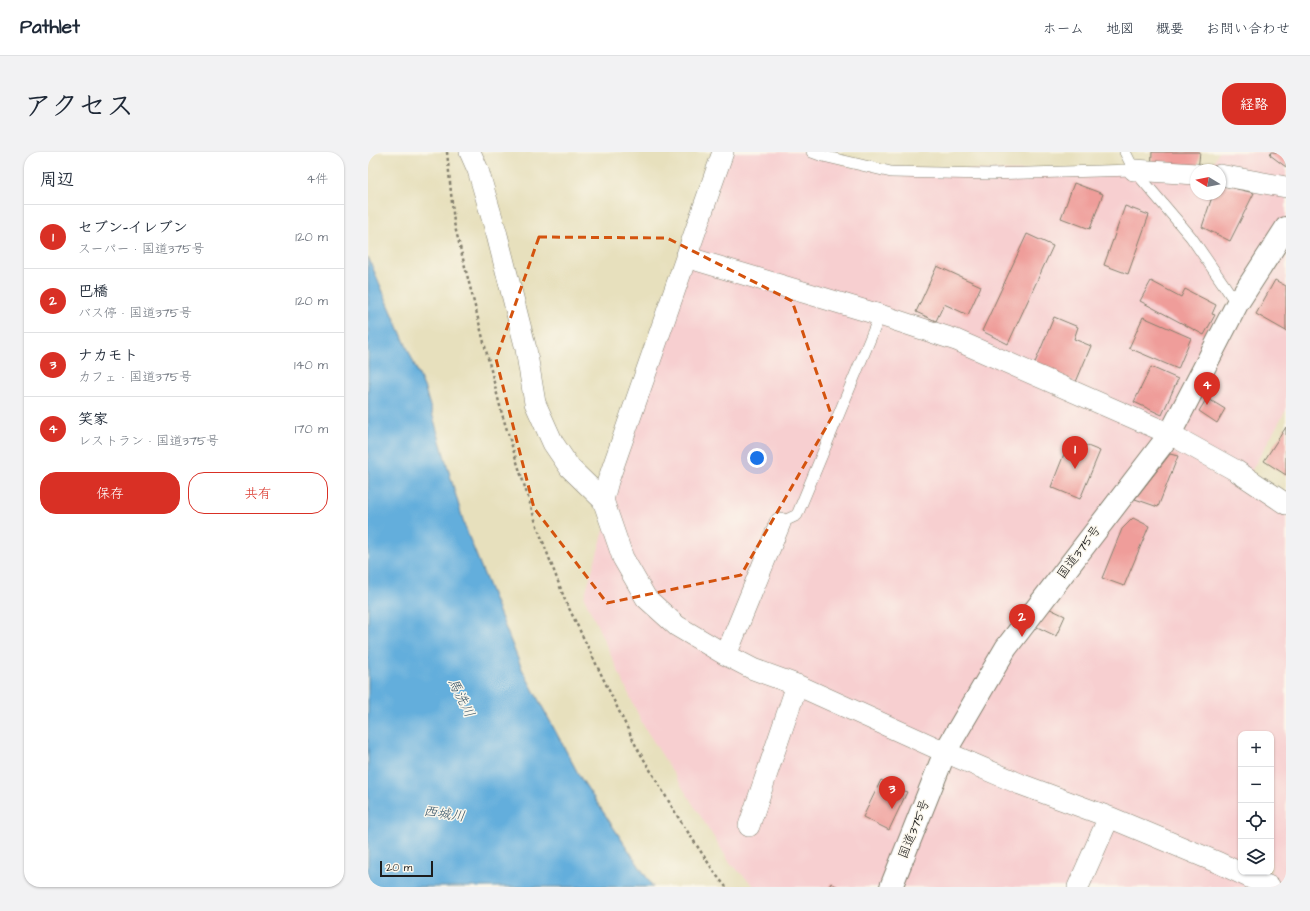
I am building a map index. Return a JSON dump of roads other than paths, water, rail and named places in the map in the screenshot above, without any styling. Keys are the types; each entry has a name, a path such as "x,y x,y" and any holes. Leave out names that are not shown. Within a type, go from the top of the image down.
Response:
{"highway":[{"name":"国道375号","path":"891,887 945,752 1006,648 1170,434 1238,304 1286,228"}],"street":[{"path":"470,152 478,170 497,235 526,348 535,403 552,443 570,468 603,500 623,558 646,598 676,626 753,670 797,685 945,752 1020,784 1109,817 1219,863 1270,887"},
{"path":"603,500 608,481 723,152"},
{"path":"1130,161 1190,173"},
{"path":"1226,176 1286,187"},
{"path":"686,257 880,315 956,340 1107,405 1170,434 1235,470 1286,504"},
{"path":"726,655 780,523"},
{"path":"749,826 797,685"},
{"path":"1078,887 1109,817"}],"lane":[{"path":"812,152 891,172 990,174 1130,161 1192,237 1238,304"},
{"path":"780,523 796,515 880,315"}],"water":[{"path":"368,257 425,389 465,527 522,669 580,777 653,887 368,887"}],"place":[{"name":"笑家","path":"1207,405"},
{"name":"セブン-イレブン","path":"1075,469"},
{"name":"巴橋","path":"1022,637"},
{"name":"ナカモト","path":"892,809"}],"water label":[{"name":"馬洗川","path":"461,698"},
{"name":"西城川","path":"444,814"}]}
